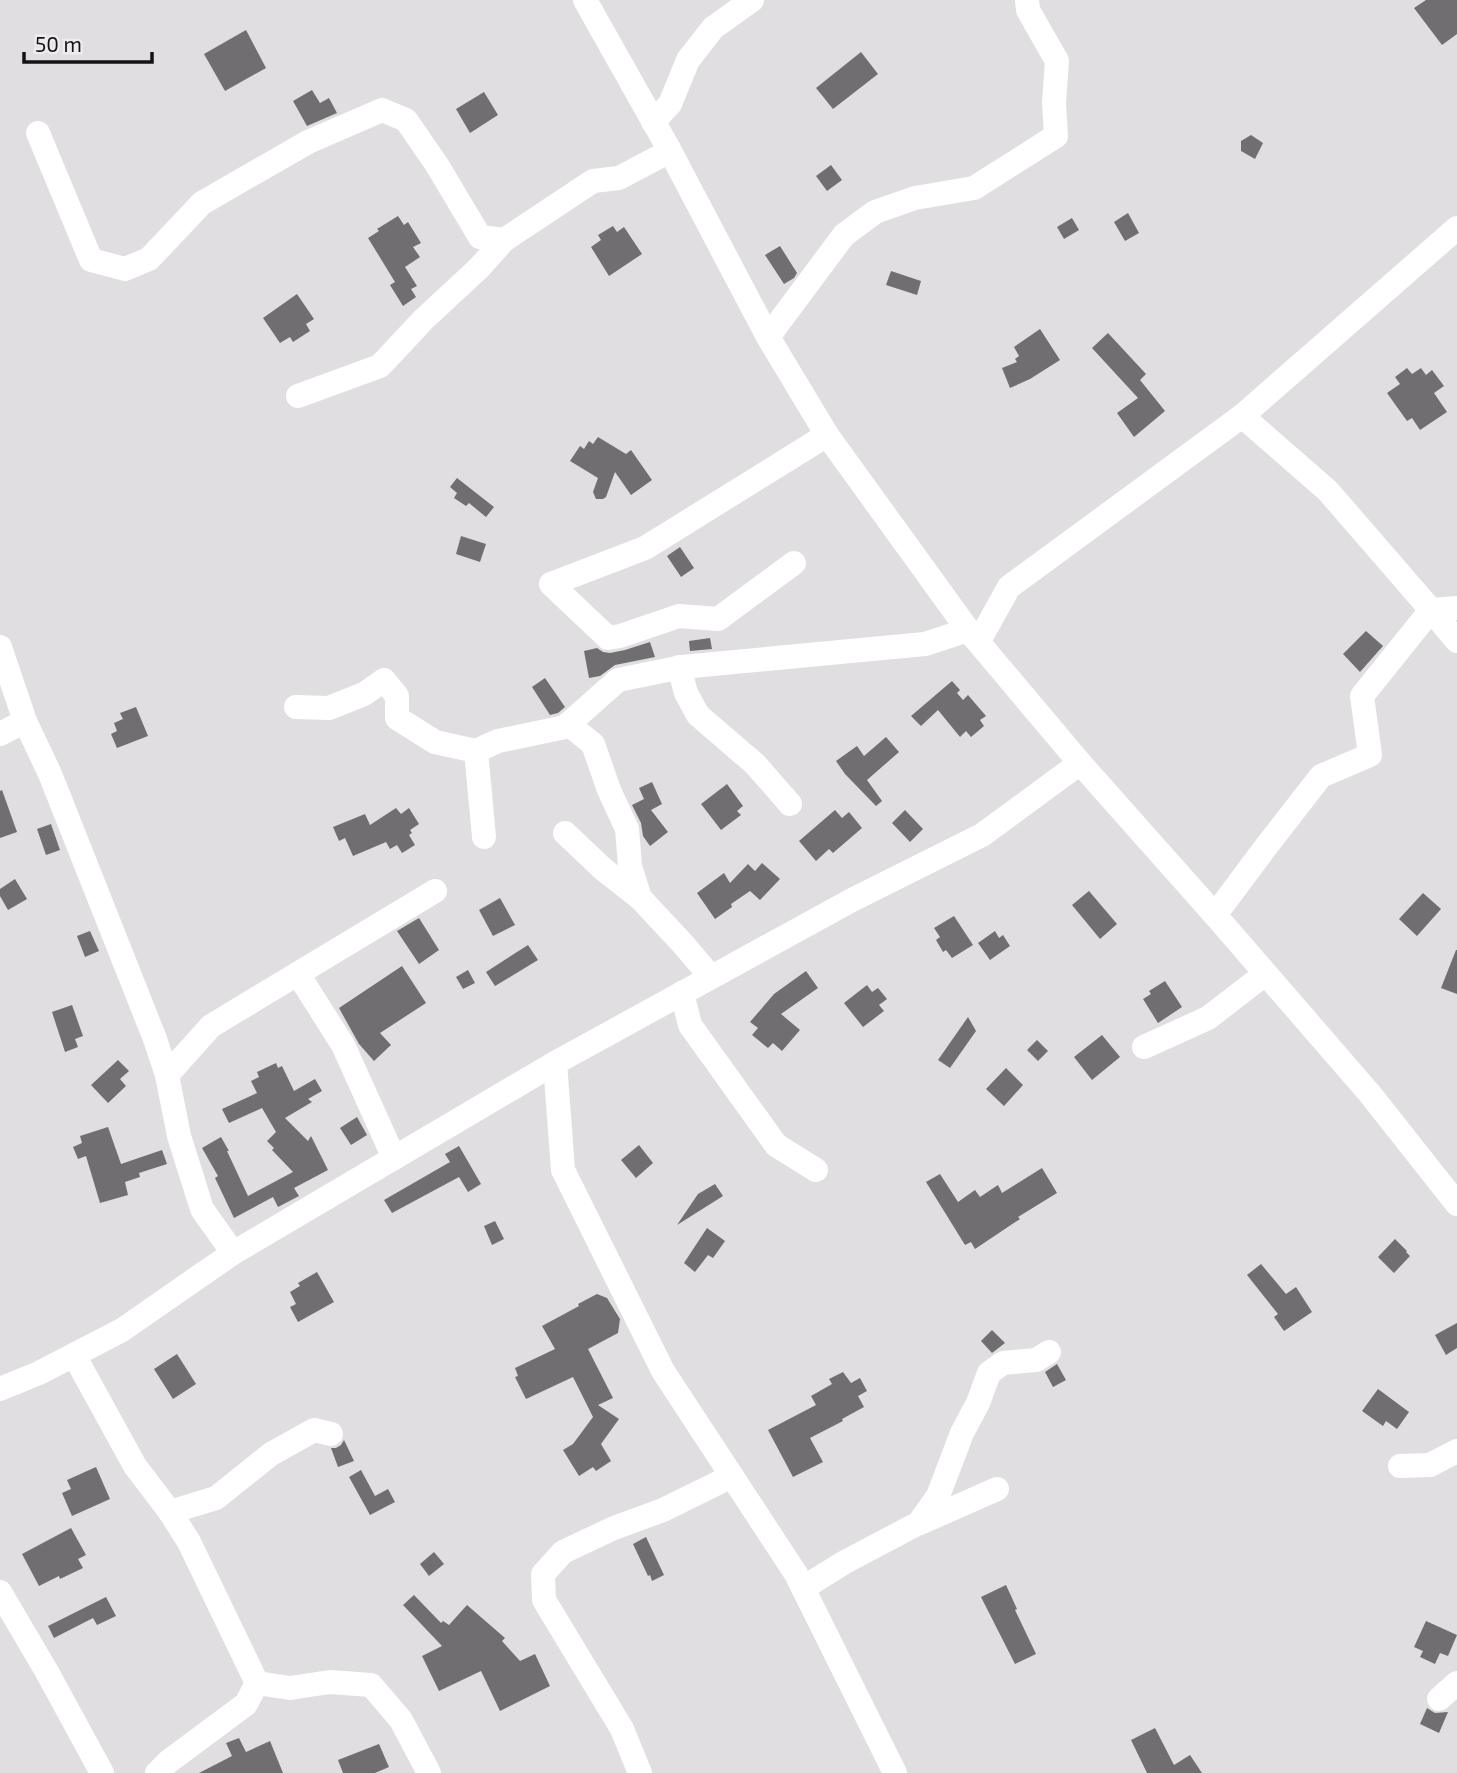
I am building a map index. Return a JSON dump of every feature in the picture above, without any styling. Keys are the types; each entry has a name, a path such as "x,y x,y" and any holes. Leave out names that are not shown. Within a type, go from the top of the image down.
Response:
{"street":[{"path":"585,0 670,151 768,337 827,435 974,635 1080,763 1370,1094 1457,1205"},
{"path":"653,122 670,104 688,60 713,28 752,0"},
{"path":"768,337 844,235 875,212 915,198 974,188 1056,136 1054,102 1057,61 1028,10 1027,0"},
{"path":"37,133 91,260 125,269 149,259 202,203 309,142 382,110 406,120 437,165 480,237 504,240"},
{"path":"298,396 380,366 504,240 593,181 619,178 670,151"},
{"path":"296,707 328,708 364,694 384,680 397,696 397,718 435,742 476,751 498,741 565,726 618,680 679,667 925,644 974,635 1009,587 1241,416 1457,228"},
{"path":"1241,416 1328,491 1457,640"},
{"path":"794,563 718,619 680,616 608,638 551,584 645,548 827,435"},
{"path":"1215,915 1321,776 1370,755 1362,696 1431,610 1457,608"},
{"path":"0,647 25,721 50,774 155,1039 167,1075 179,1136 201,1209 233,1253"},
{"path":"679,667 686,693 698,715 755,764 790,803"},
{"path":"0,734 25,721"},
{"path":"568,724 593,744 609,790 627,829 630,866 640,898"},
{"path":"476,751 484,837"},
{"path":"0,1390 122,1330 233,1253 555,1063 852,900 982,835 1080,763"},
{"path":"565,833 603,869 640,898 711,977"},
{"path":"167,1075 211,1026 435,891"},
{"path":"298,974 343,1045 394,1157"},
{"path":"1144,1047 1208,1018 1265,974"},
{"path":"682,993 690,1025 776,1145 816,1170"},
{"path":"555,1063 563,1170 663,1371 796,1574 895,1773"},
{"path":"919,1523 938,1496 989,1373 1003,1363 1036,1360 1049,1352"},
{"path":"74,1355 135,1466 189,1542 257,1683"},
{"path":"170,1512 216,1498 271,1454 314,1430 331,1434"},
{"path":"1400,1466 1430,1465 1457,1451"},
{"path":"640,1773 622,1729 544,1600 543,1574 563,1552 614,1528 663,1510 732,1476"},
{"path":"803,1588 845,1562 919,1523 997,1489"},
{"path":"0,1592 102,1773"},
{"path":"257,1683 290,1688 330,1682 371,1685 401,1720 429,1773"},
{"path":"157,1773 246,1704 257,1683"}],"building":[{"path":"1426,0 1457,0 1457,34 1442,45 1414,8"},
{"path":"246,30 266,68 225,91 204,54"},
{"path":"861,52 878,74 833,109 816,88"},
{"path":"312,90 320,103 329,98 337,113 307,126 293,101"},
{"path":"484,92 498,115 470,133 456,109"},
{"path":"1251,135 1263,143 1255,159 1241,151 1241,141"},
{"path":"831,165 842,180 827,191 816,176"},
{"path":"1128,213 1139,233 1125,241 1114,222"},
{"path":"398,216 404,225 408,222 421,243 413,247 420,257 405,267 417,286 411,289 416,297 403,306 390,285 395,282 368,238"},
{"path":"1072,218 1079,230 1064,239 1057,227"},
{"path":"613,226 617,232 624,227 642,254 609,276 591,247 601,240 598,235"},
{"path":"780,246 797,273 784,284 765,255"},
{"path":"891,271 921,281 917,295 886,285"},
{"path":"297,294 314,319 306,324 310,331 293,342 290,337 280,343 263,318"},
{"path":"1040,329 1060,360 1010,388 1002,368 1017,362 1015,359 1019,356 1014,347"},
{"path":"1108,333 1146,374 1140,380 1165,411 1134,437 1117,413 1138,398 1092,348"},
{"path":"1407,368 1412,374 1421,368 1426,375 1432,370 1444,386 1434,393 1447,412 1420,430 1412,418 1407,421 1387,393 1400,384 1395,377"},
{"path":"598,437 626,454 631,450 652,480 631,495 615,472 606,497 596,499 593,492 598,478 570,461 580,446 584,449 589,441 593,444"},
{"path":"457,478 494,507 486,517 469,503 466,506 454,498 457,493 450,487"},
{"path":"461,536 486,544 480,562 456,554"},
{"path":"680,547 694,568 681,577 667,556"},
{"path":"1366,631 1383,646 1360,672 1343,654"},
{"path":"710,638 712,649 690,651 689,641"},
{"path":"650,642 655,657 615,665 600,676 589,678 584,651 597,648 610,653"},
{"path":"545,678 565,707 550,715 532,687"},
{"path":"952,681 960,690 957,693 963,700 968,695 986,716 980,720 984,726 971,737 966,731 960,737 938,710 921,726 911,716"},
{"path":"136,707 148,736 117,748 111,734 117,731 114,723 123,719 120,713"},
{"path":"886,737 899,752 867,780 882,801 876,806 836,761 857,746 864,756"},
{"path":"652,782 662,804 651,810 668,832 650,846 643,836 641,823 632,805 644,799 639,788"},
{"path":"727,784 743,806 737,811 741,815 721,830 701,804"},
{"path":"2,790 17,832 0,838 0,791"},
{"path":"396,808 401,814 409,808 419,824 410,830 412,833 409,835 415,845 402,853 397,845 390,849 386,842 353,856 345,838 339,841 333,827 365,814 370,825"},
{"path":"835,810 842,818 849,812 862,828 833,853 829,849 816,861 799,841"},
{"path":"905,810 923,829 910,842 892,823"},
{"path":"51,824 60,850 46,855 37,829"},
{"path":"762,863 780,879 760,900 750,891 715,919 697,893 724,873 730,883 748,864 755,871"},
{"path":"15,879 27,899 8,910 0,896 0,889"},
{"path":"1089,891 1117,924 1100,939 1072,905"},
{"path":"1423,893 1441,909 1417,936 1399,919"},
{"path":"500,898 515,925 493,936 479,910"},
{"path":"954,916 973,945 952,958 946,950 943,952 936,940 940,937 934,928"},
{"path":"419,918 439,950 419,964 397,931"},
{"path":"90,931 99,951 85,957 77,936"},
{"path":"995,931 999,938 1003,935 1010,946 990,960 978,943"},
{"path":"528,945 538,960 495,986 486,972"},
{"path":"1457,950 1457,994 1441,988"},
{"path":"402,966 426,1003 380,1033 391,1045 374,1061 359,1044 339,1008"},
{"path":"468,970 475,983 463,989 456,977"},
{"path":"806,971 818,988 781,1014 800,1030 782,1051 773,1043 768,1048 752,1035 758,1028 750,1022 774,994"},
{"path":"1165,981 1182,1007 1158,1023 1143,999 1151,994 1149,991"},
{"path":"867,985 872,992 878,988 887,999 879,1005 884,1011 863,1027 844,1003"},
{"path":"72,1005 83,1036 75,1039 78,1047 65,1052 52,1012"},
{"path":"968,1017 976,1031 950,1068 938,1060"},
{"path":"1102,1035 1120,1057 1092,1080 1074,1057"},
{"path":"1037,1040 1048,1051 1038,1061 1027,1050"},
{"path":"118,1060 129,1071 120,1079 126,1086 108,1103 91,1085"},
{"path":"276,1063 278,1068 282,1066 294,1091 315,1079 322,1091 308,1099 312,1102 285,1118 308,1141 311,1136 328,1170 294,1188 299,1196 278,1207 273,1197 234,1218 215,1178 218,1176 202,1148 221,1137 248,1196 293,1172 267,1141 276,1132 262,1108 229,1123 222,1109 257,1093 251,1081 259,1077 257,1072"},
{"path":"1006,1068 1023,1085 1004,1106 986,1089"},
{"path":"357,1117 367,1135 351,1145 340,1128"},
{"path":"108,1127 121,1164 162,1150 167,1164 139,1173 140,1177 125,1182 128,1195 100,1203 86,1156 78,1159 73,1147 82,1143 80,1136"},
{"path":"639,1145 653,1163 636,1178 621,1160"},
{"path":"459,1146 481,1184 468,1192 459,1177 392,1213 384,1200 450,1162 445,1154"},
{"path":"1042,1168 1057,1193 1018,1217 1020,1219 975,1249 971,1242 965,1245 926,1182 940,1174 958,1202 975,1190 980,1197 998,1185 1002,1193"},
{"path":"715,1184 723,1196 677,1225 698,1194"},
{"path":"495,1221 504,1239 492,1245 484,1226"},
{"path":"707,1228 725,1241 713,1258 708,1255 695,1272 684,1263"},
{"path":"1395,1239 1410,1256 1394,1273 1378,1257"},
{"path":"1261,1264 1286,1294 1296,1287 1312,1312 1284,1331 1274,1317 1278,1314 1247,1275"},
{"path":"317,1272 334,1302 298,1322 290,1307 296,1304 290,1292 300,1286 298,1283"},
{"path":"597,1294 607,1298 620,1319 618,1333 588,1349 613,1398 598,1405 619,1419 601,1444 611,1461 596,1471 593,1467 579,1476 563,1450 573,1444 593,1417 573,1377 526,1399 515,1377 518,1376 515,1368 555,1349 542,1326"},
{"path":"1457,1323 1457,1348 1446,1355 1435,1335"},
{"path":"992,1330 1005,1343 992,1353 981,1341"},
{"path":"177,1354 196,1384 173,1399 154,1369"},
{"path":"1057,1364 1066,1380 1053,1387 1045,1372"},
{"path":"843,1372 851,1383 860,1378 867,1391 858,1396 864,1407 810,1438 823,1462 793,1477 768,1430 816,1405 811,1396 832,1384 829,1379"},
{"path":"1378,1389 1409,1412 1397,1429 1386,1421 1383,1426 1362,1411"},
{"path":"344,1440 354,1461 338,1467 331,1448 341,1445"},
{"path":"96,1467 110,1499 72,1516 62,1493 71,1489 67,1480"},
{"path":"361,1470 375,1496 388,1489 395,1502 370,1515 349,1477"},
{"path":"71,1528 86,1555 78,1559 83,1568 39,1586 22,1554"},
{"path":"646,1537 664,1575 652,1581 633,1544"},
{"path":"434,1552 444,1564 429,1576 420,1564"},
{"path":"1006,1585 1036,1654 1015,1664 981,1597"},
{"path":"414,1595 441,1623 443,1621 449,1625 467,1605 505,1638 502,1641 520,1661 535,1654 550,1686 500,1711 481,1671 439,1691 422,1656 442,1646 403,1605"},
{"path":"106,1597 116,1616 97,1625 93,1618 54,1638 48,1626"},
{"path":"1426,1621 1457,1635 1448,1656 1440,1653 1435,1664 1420,1657 1423,1651 1414,1647"},
{"path":"1427,1708 1435,1713 1448,1712 1439,1733 1420,1724"},
{"path":"1155,1728 1174,1765 1190,1755 1202,1773 1147,1773 1131,1740"},
{"path":"239,1738 246,1752 270,1741 283,1773 199,1773 232,1756 226,1743"},
{"path":"379,1744 389,1767 375,1773 343,1773 338,1760"}]}
